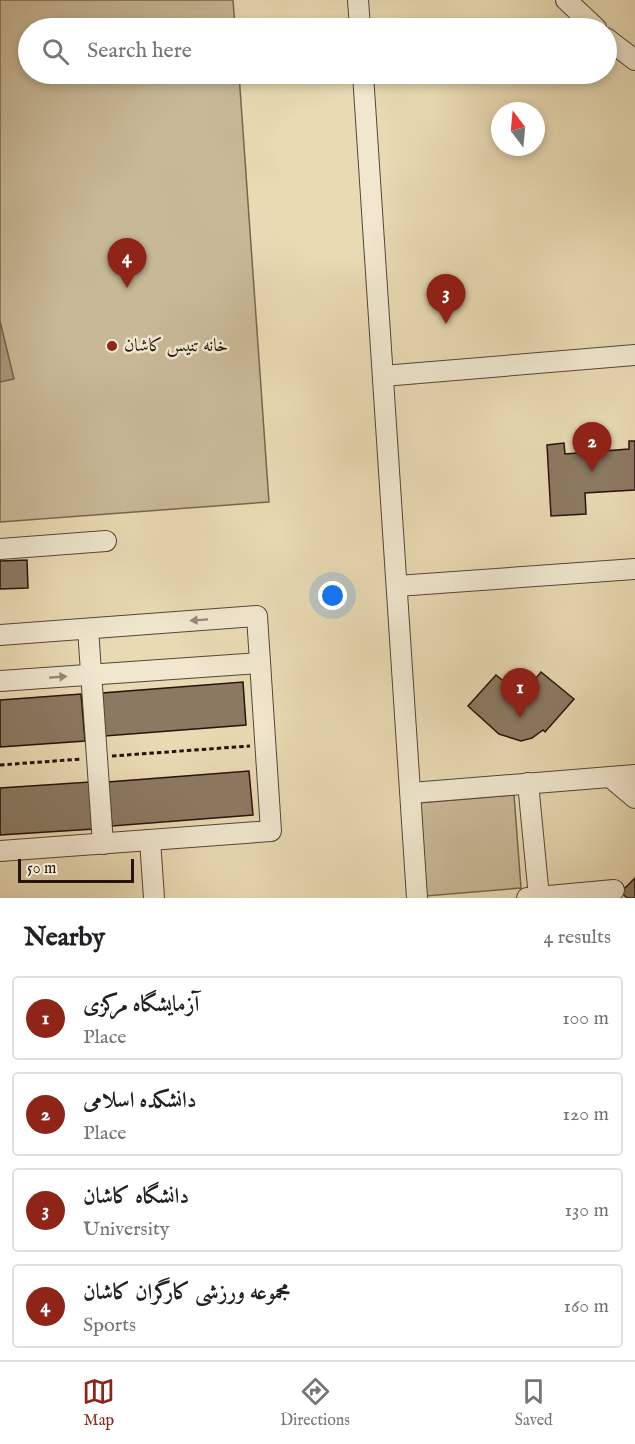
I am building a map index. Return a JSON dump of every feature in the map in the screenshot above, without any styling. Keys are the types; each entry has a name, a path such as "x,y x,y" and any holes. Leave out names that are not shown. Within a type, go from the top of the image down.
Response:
{"lane":[{"path":"359,18 358,0 364,0"},
{"path":"566,0 585,18"},
{"path":"617,46 635,60"},
{"path":"364,84 417,898"},
{"path":"383,376 635,355"},
{"path":"0,549 106,541"},
{"path":"397,586 635,569"},
{"path":"0,635 257,616 271,831 0,852"},
{"path":"88,629 103,844"},
{"path":"0,681 260,663"},
{"path":"411,793 635,776"},
{"path":"610,777 635,798"},
{"path":"528,783 533,898 614,890"},
{"path":"150,840 154,898"}],"path":[{"path":"0,765 266,745"}],"shaded area":[{"path":"0,0 233,0 234,18 18,18 18,84 240,84 269,502 0,522"},
{"path":"0,321 14,379 0,382"},
{"path":"514,795 521,888 426,896 418,803"}],"building":[{"path":"629,441 635,441 635,490 585,493 586,514 551,516 547,445 564,443 565,454 629,449"},
{"path":"27,560 28,588 0,589 0,561"},
{"path":"519,672 532,683 541,672 574,699 545,732 543,730 532,738 521,741 499,734 468,706 496,675 507,684"},
{"path":"243,682 246,725 105,736 102,693"},
{"path":"81,694 85,741 0,747 0,700"},
{"path":"249,771 253,815 112,826 108,782"},
{"path":"90,782 94,829 0,835 0,788"},
{"path":"635,878 635,898 627,898 621,892"}],"place":[{"name":"مجموعه ورزشی کارگران کاشان","path":"127,288"},
{"name":"دانشگاه کاشان","path":"446,324"},
{"name":"خانه تنیس کاشان","path":"112,346"},
{"name":"دانشکده اسلامی","path":"592,472"},
{"name":"آزمایشگاه مرکزی","path":"520,718"}]}
